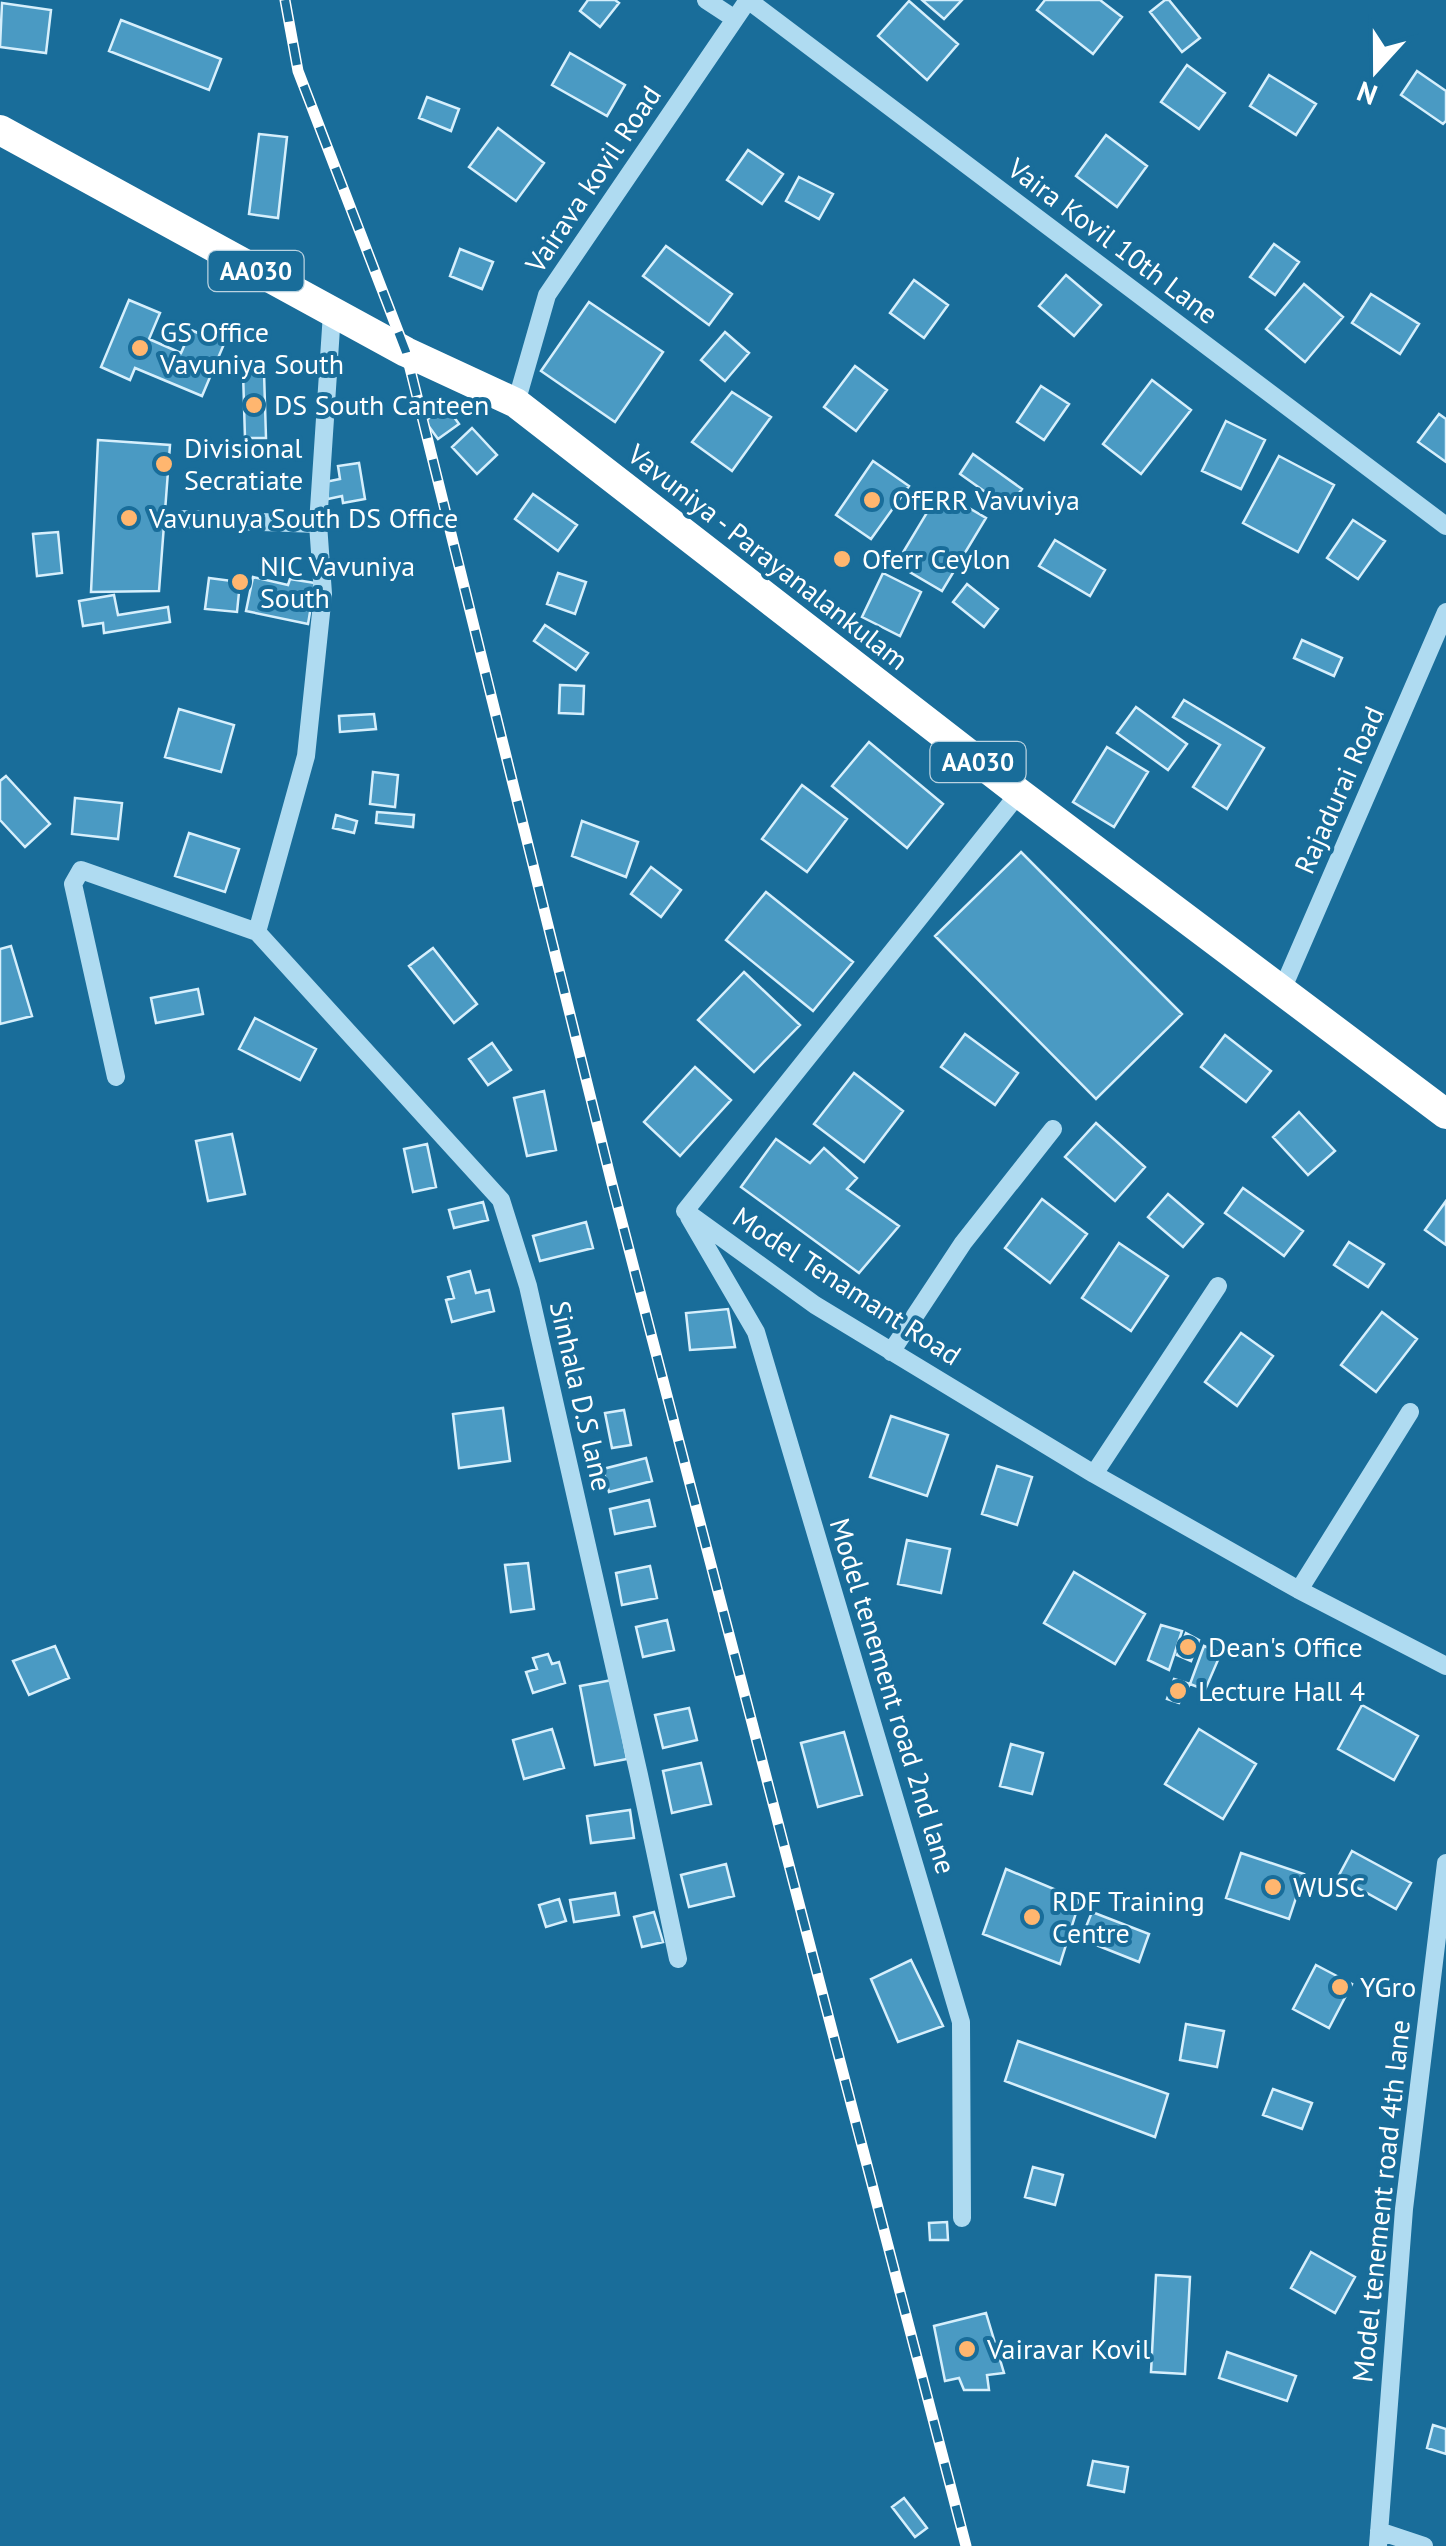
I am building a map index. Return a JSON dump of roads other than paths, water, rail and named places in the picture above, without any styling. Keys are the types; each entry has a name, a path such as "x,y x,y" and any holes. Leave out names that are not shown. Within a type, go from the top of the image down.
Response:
{"highway":[{"name":"Vavuniya - Parayanalankulam","path":"0,130 332,313 516,403 1018,793 1446,1114"}],"street":[{"path":"706,0 734,19"},
{"name":"Vairava kovil Road","path":"516,403 548,295 748,0"},
{"name":"Vaira Kovil 10th Lane","path":"748,0 1446,526"},
{"path":"257,932 306,756 323,594 318,524 332,313"},
{"path":"182,519 318,524"},
{"name":"Rajadurai Road","path":"1282,990 1446,612"},
{"name":"Model Tenamant Road","path":"1018,793 685,1211 815,1305 1094,1474 1299,1590 1446,1666"},
{"name":"Sinhala D.S lane","path":"116,1077 73,884 81,870 257,932 501,1200 528,1286 678,1960"},
{"path":"892,1352 963,1243 1053,1129"},
{"name":"Model tenement road 2nd lane","path":"685,1211 756,1332 962,2022 962,2218"},
{"path":"1094,1474 1218,1286"},
{"path":"1299,1590 1410,1412"},
{"name":"Model tenement road 4th lane","path":"1378,2538 1404,2209 1446,1863"},
{"path":"1378,2538 1424,2546"}],"railway":[{"path":"285,0 298,71 406,352 612,1184 966,2546"}],"place":[{"name":"GS Office Vavuniya South","path":"140,348"},
{"name":"DS South Canteen","path":"254,405"},
{"name":"Divisional Secratiate","path":"164,464"},
{"name":"OfERR Vavuviya","path":"872,500"},
{"name":"Vavunuya South DS Office","path":"129,518"},
{"name":"Oferr Ceylon","path":"842,559"},
{"name":"NIC Vavuniya South","path":"240,582"},
{"name":"Dean's Office","path":"1188,1647"},
{"name":"Lecture Hall 4","path":"1178,1691"},
{"name":"WUSC","path":"1273,1887"},
{"name":"RDF Training Centre","path":"1032,1917"},
{"name":"YGro","path":"1340,1987"},
{"name":"Vairavar Kovil","path":"967,2349"}]}
